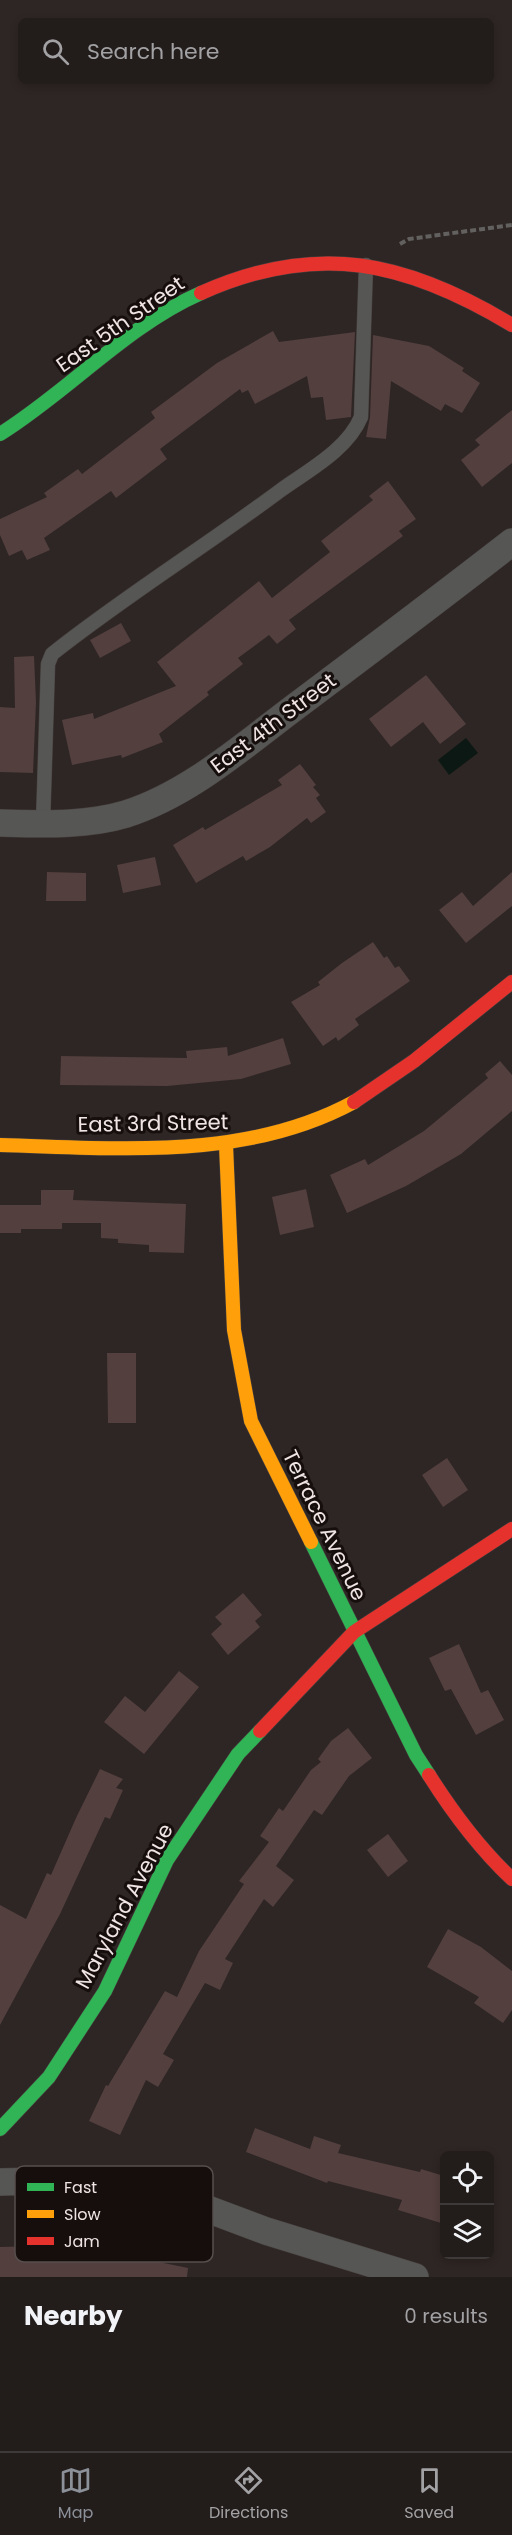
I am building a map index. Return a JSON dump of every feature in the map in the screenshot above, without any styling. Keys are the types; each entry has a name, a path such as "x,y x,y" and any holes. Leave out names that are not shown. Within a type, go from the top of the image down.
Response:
{"street":[{"name":"East 5th Street","path":"0,434 24,419 164,314 224,281 260,269 296,263 333,261 405,273 441,287 494,313 512,325"},
{"name":"East 4th Street","path":"0,823 87,822 126,814 163,799 198,779 512,542"},
{"name":"East 3rd Street","path":"0,1145 176,1148 226,1145 268,1136 310,1123 351,1104 390,1080 512,982"},
{"name":"Terrace Avenue","path":"226,1145 234,1330 251,1421 416,1755 452,1811 487,1854 512,1879"},
{"name":"Maryland Avenue","path":"0,2129 49,2078 105,1991 167,1860 238,1754 354,1632 512,1529"},
{"path":"0,2182 15,2182"},
{"path":"213,2211 266,2231 415,2277"}],"lane":[{"path":"43,824 48,664 52,654 228,530 355,432 361,417 366,265"}],"path":[{"path":"366,265 409,239 512,225"}],"shaded area":[{"path":"466,738 478,753 449,775 438,760"}],"building":[{"path":"273,331 279,342 355,332 351,417 326,420 323,397 311,398 307,376 255,404 248,390 242,393 240,389 160,449 167,459 116,498 111,491 44,538 50,550 27,560 22,550 9,556 0,535 0,519 47,497 44,493 78,469 82,474 155,418 151,412 217,363"},
{"path":"373,335 429,346 464,368 462,371 480,383 462,413 445,404 441,411 391,381 386,439 366,437 370,417"},
{"path":"512,410 512,463 482,487 461,460 480,445 475,440"},
{"path":"388,481 416,519 399,531 403,536 289,620 296,629 277,644 269,635 238,658 243,664 207,692 209,695 159,734 163,742 122,758 121,755 72,765 62,720 93,713 94,719 176,686 157,662 259,581 272,598 330,552 321,541 373,500 369,496"},
{"path":"121,623 131,641 100,658 90,640"},
{"path":"34,656 36,702 33,773 0,772 0,707 15,708 14,657"},
{"path":"426,675 466,724 440,744 423,722 391,747 369,719"},
{"path":"300,764 316,785 313,787 320,795 316,798 326,812 311,823 307,818 270,847 246,861 243,856 196,883 173,845 203,827 205,830 282,785 278,780"},
{"path":"155,857 161,885 123,893 117,865"},
{"path":"47,872 86,873 86,901 46,901"},
{"path":"512,872 512,906 466,943 439,910 462,892 473,906"},
{"path":"373,942 384,958 387,956 395,968 399,966 410,981 355,1019 359,1025 338,1041 336,1037 323,1046 291,1002 320,985 318,982"},
{"path":"283,1038 291,1064 241,1079 167,1086 60,1085 61,1056 187,1058 186,1051 227,1047 228,1056"},
{"path":"500,1061 512,1075 512,1111 461,1154 406,1186 347,1213 330,1175 365,1159 368,1165 424,1131 488,1078 485,1074"},
{"path":"306,1189 314,1227 280,1235 272,1197"},
{"path":"41,1190 74,1190 73,1200 186,1204 184,1253 149,1252 149,1245 118,1243 118,1239 101,1238 101,1223 62,1223 62,1229 21,1229 21,1233 0,1233 0,1205 41,1205"},
{"path":"107,1353 136,1353 136,1423 108,1423"},
{"path":"447,1458 468,1490 443,1507 422,1475"},
{"path":"243,1593 262,1615 255,1621 260,1627 228,1655 211,1634 222,1624 215,1617"},
{"path":"459,1644 481,1693 488,1690 504,1720 476,1735 451,1689 445,1691 429,1658"},
{"path":"179,1671 199,1687 144,1754 104,1722 125,1696 145,1712"},
{"path":"348,1728 372,1758 349,1776 322,1815 314,1810 276,1866 294,1880 273,1907 264,1899 225,1959 233,1963 220,1990 205,1983 163,2054 174,2060 158,2087 146,2080 120,2135 89,2121 106,2085 108,2086 165,1991 177,1997 199,1951 244,1884 239,1881 269,1842 260,1836 279,1808 283,1811 311,1770 321,1762 318,1759 331,1741"},
{"path":"100,1769 123,1779 116,1788 123,1790 110,1819 105,1817 60,1914 0,2025 0,1905 26,1919 47,1873 51,1875"},
{"path":"388,1834 408,1861 388,1877 367,1850"},
{"path":"448,1929 481,1947 512,1971 512,2010 503,2023 474,2003 479,1997 427,1967"},
{"path":"255,2128 310,2149 314,2136 341,2145 338,2153 440,2175 440,2223 398,2210 402,2200 328,2181 327,2183 246,2152"},
{"path":"0,2247 15,2247 15,2262 159,2262 188,2268 187,2277 0,2277"}],"traffic: fast":[{"path":"0,434 148,323 201,293"},
{"path":"311,1542 416,1755 429,1775"},
{"path":"0,2129 49,2077 105,1991 167,1860 238,1754 260,1731"}],"traffic: slow":[{"path":"0,1145 136,1148 181,1147 226,1142 270,1134 312,1121 354,1102"},
{"path":"226,1145 234,1330 251,1421 311,1542"}],"traffic: jam":[{"path":"201,293 243,277 284,267 322,263 360,266 398,273 435,286 473,303 512,325"},
{"path":"354,1102 414,1061 512,982"},
{"path":"260,1731 354,1632 512,1529"},
{"path":"429,1775 467,1830 512,1879"}]}
